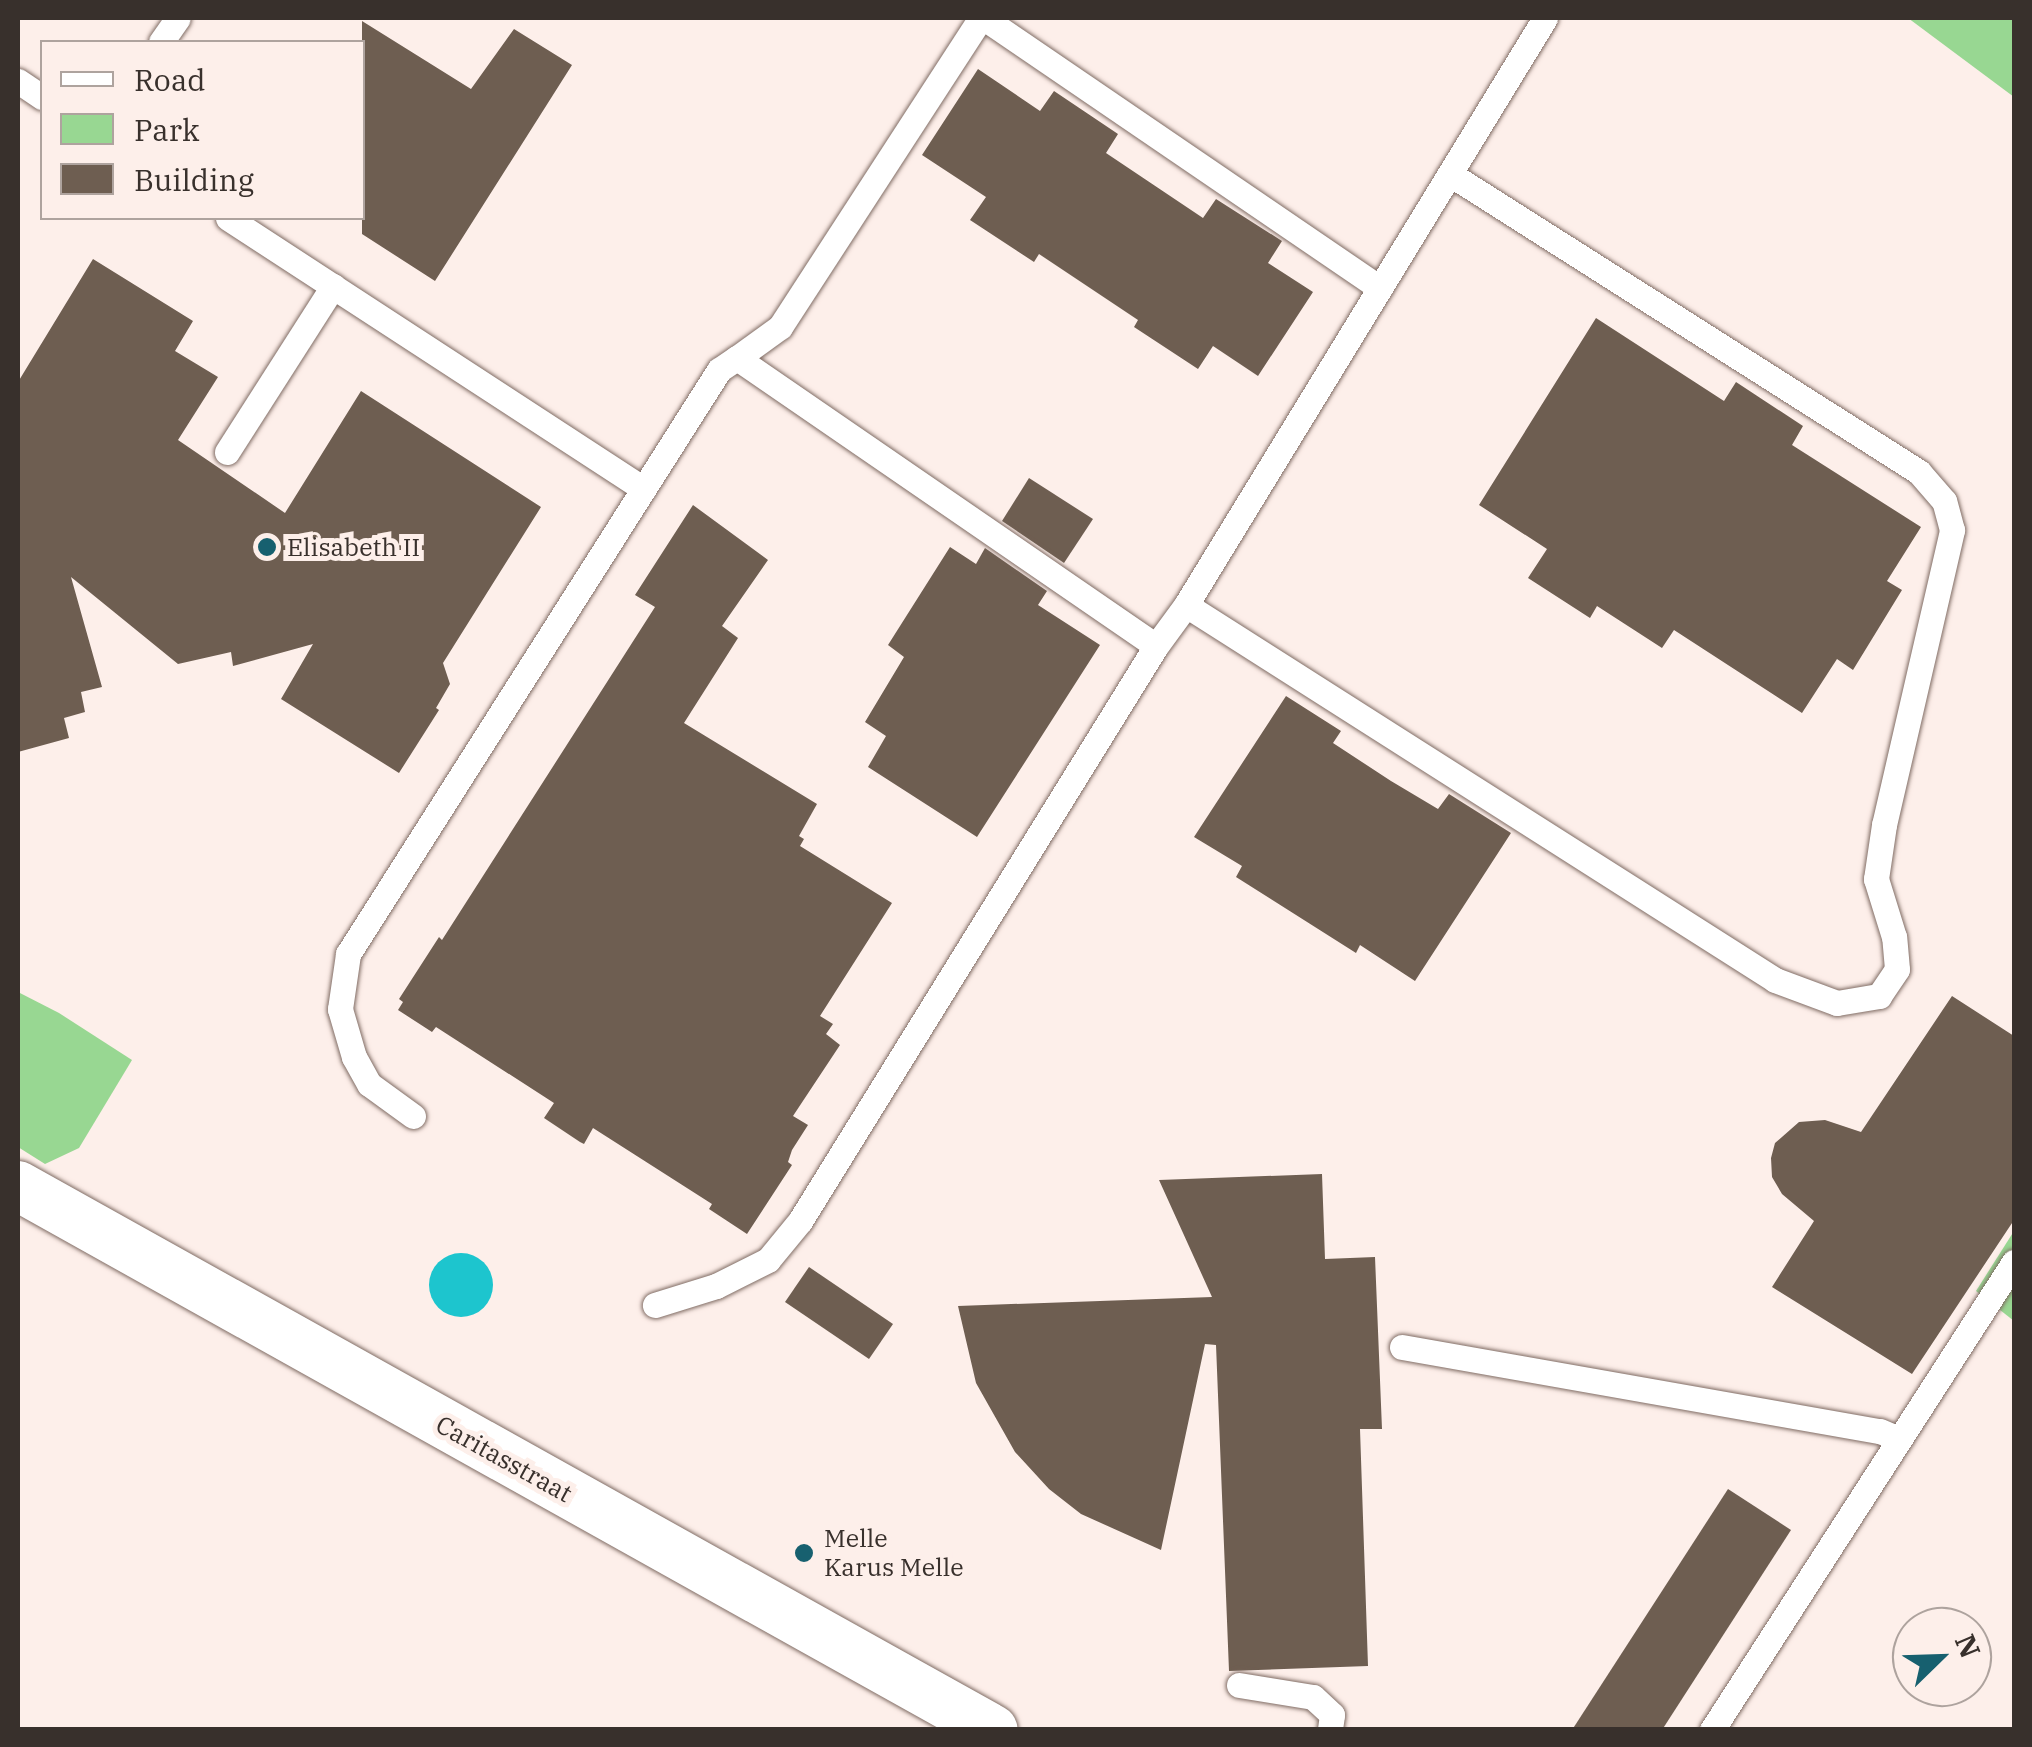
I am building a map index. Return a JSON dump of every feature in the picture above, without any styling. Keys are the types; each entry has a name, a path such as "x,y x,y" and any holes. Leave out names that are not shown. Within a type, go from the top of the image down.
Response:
{"street":[{"name":"Caritasstraat","path":"18,1186 993,1730"}],"lane":[{"path":"162,40 178,18"},
{"path":"413,1116 369,1084 354,1057 340,1009 348,954 720,370 780,327 982,18 1380,288"},
{"path":"655,1305 716,1286 768,1260 800,1221 1156,646 1186,605 1545,18"},
{"path":"18,80 40,96"},
{"path":"1186,605 1775,980 1837,1003 1879,996 1897,969 1894,938 1876,878 1884,825 1952,530 1944,501 1919,472 1450,174"},
{"path":"231,220 643,489"},
{"path":"227,452 333,286"},
{"path":"738,358 1156,646"},
{"path":"1712,1730 2014,1262"},
{"path":"1402,1347 1880,1430 1899,1439"},
{"path":"1239,1685 1313,1697 1332,1715 1330,1730"}],"green space":[{"path":"1908,18 2014,18 2014,97"},
{"path":"18,992 132,1060 79,1148 45,1164 18,1147"},
{"path":"2014,1231 2014,1321 1976,1291"}],"water":[{"path":"461,1253 484,1262 493,1285 484,1308 461,1317 438,1308 429,1285 438,1262"}],"building":[{"path":"362,21 471,89 514,29 572,65 435,281 362,234"},
{"path":"978,69 1040,111 1054,91 1118,134 1106,153 1203,218 1216,199 1282,241 1268,263 1313,292 1258,376 1213,346 1198,369 1134,327 1138,320 1039,254 1034,262 970,220 986,197 922,155"},
{"name":"Elisabeth II","path":"93,259 193,321 175,351 218,377 178,440 285,513 361,391 541,507 443,663 450,684 436,708 439,710 399,773 281,699 313,644 233,666 231,652 178,664 71,577 102,687 81,692 85,712 64,718 69,738 18,752 18,382"},
{"path":"1596,318 1724,401 1736,382 1803,426 1792,445 1921,527 1887,581 1902,590 1853,670 1837,659 1802,713 1674,630 1662,648 1597,606 1590,618 1528,578 1547,549 1479,505"},
{"path":"1029,478 1093,519 1064,563 1002,521"},
{"path":"693,505 768,560 722,626 738,638 684,723 817,804 799,836 804,839 800,846 892,903 820,1016 833,1024 826,1034 840,1045 793,1116 808,1125 792,1150 788,1162 792,1165 747,1234 709,1209 712,1204 593,1128 584,1144 580,1142 544,1118 554,1103 436,1027 432,1032 398,1010 403,1002 399,999 439,937 442,940 655,607 635,595"},
{"path":"950,547 976,564 985,548 1047,591 1038,605 1100,645 977,837 868,767 886,736 865,722 904,657 888,645"},
{"path":"1286,696 1341,731 1333,743 1391,781 1438,809 1449,794 1511,833 1415,981 1360,945 1356,953 1236,877 1242,866 1194,837"},
{"path":"1952,996 2014,1036 2014,1220 1912,1374 1772,1287 1814,1221 1782,1194 1772,1177 1771,1158 1775,1143 1799,1122 1825,1120 1861,1132"},
{"path":"1322,1174 1325,1259 1375,1257 1382,1429 1360,1429 1368,1666 1229,1671 1216,1345 1205,1344 1161,1550 1081,1514 1049,1489 1015,1452 976,1383 958,1306 1212,1297 1159,1180"},
{"path":"809,1267 893,1324 869,1359 785,1302"},
{"path":"1728,1489 1791,1530 1662,1730 1572,1730"}],"place":[{"name":"Elisabeth II","path":"267,547"},
{"name":"Melle Karus Melle","path":"804,1553"}]}
